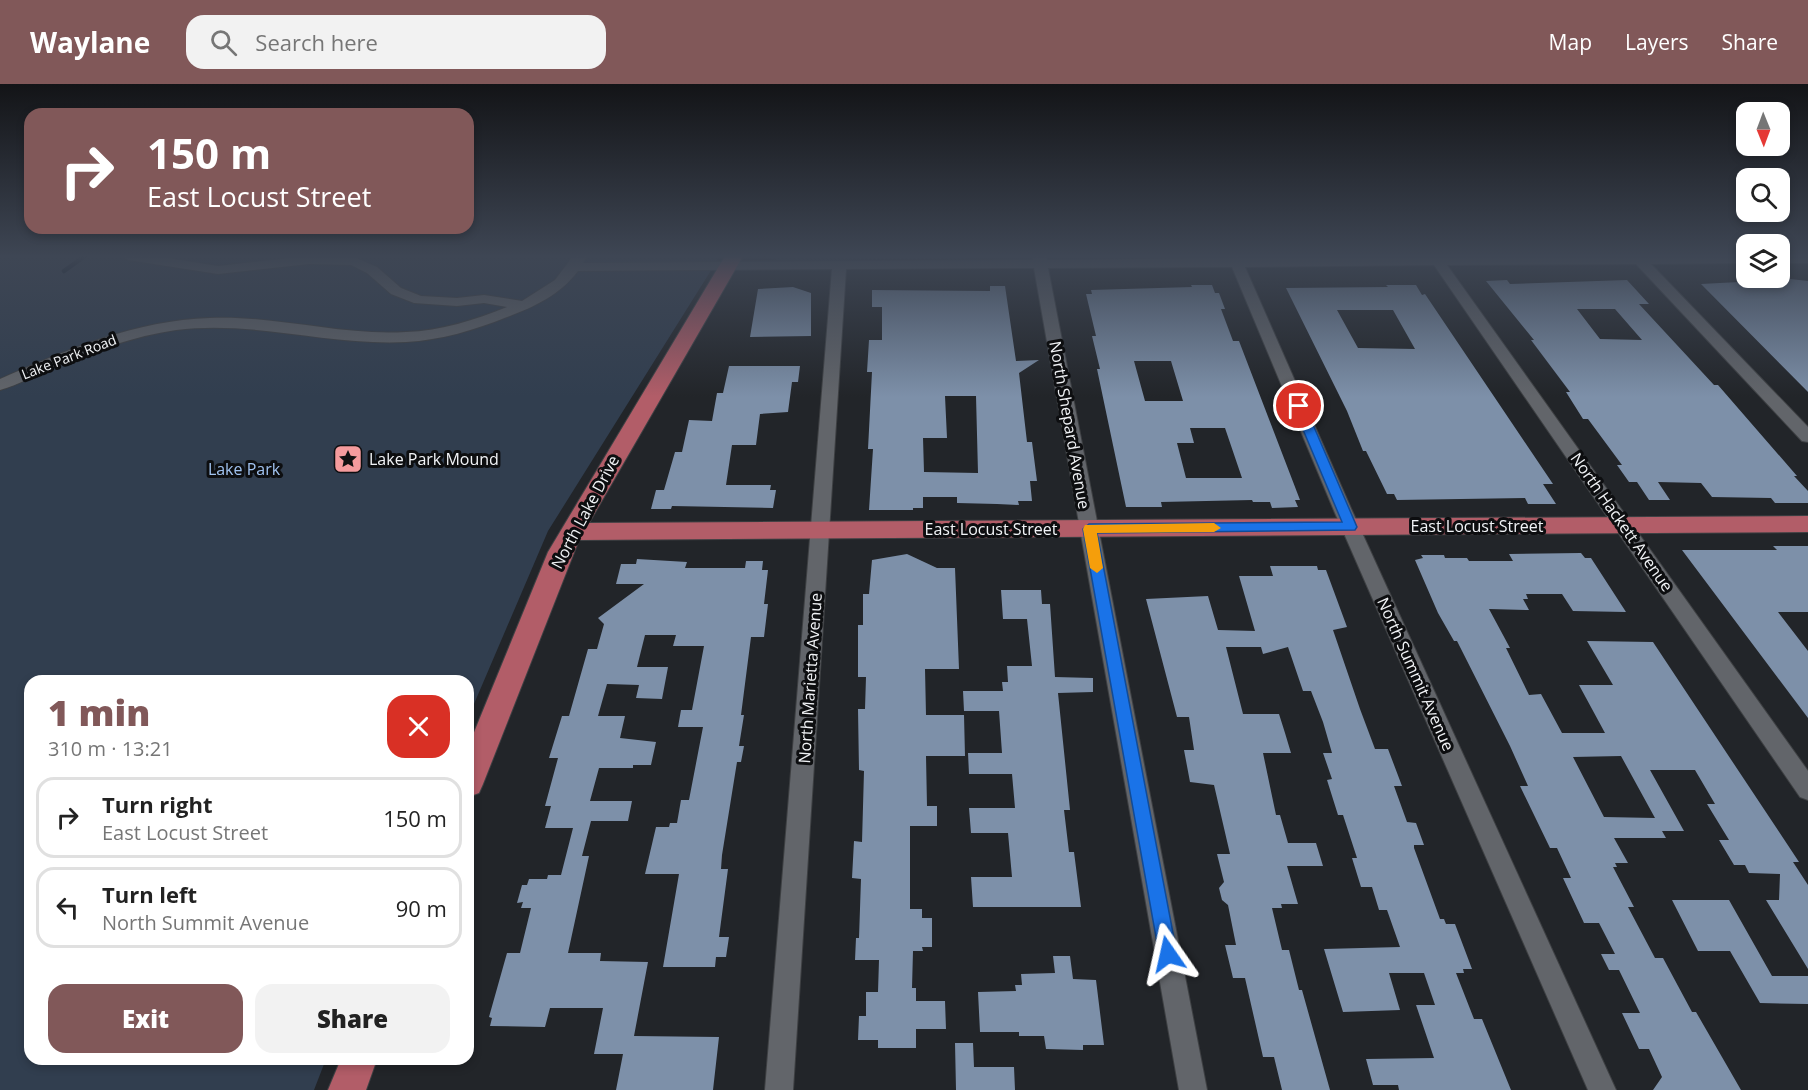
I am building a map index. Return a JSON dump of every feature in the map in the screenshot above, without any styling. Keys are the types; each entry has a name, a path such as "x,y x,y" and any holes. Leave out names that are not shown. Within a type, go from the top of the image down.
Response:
{"main road":[{"name":"North Lake Drive","path":"474,769 570,532 706,303"},
{"name":"East Locust Street","path":"570,532 1808,524"},
{"path":"347,1090 357,1065"}],"street":[{"path":"508,303 526,306"},
{"name":"Lake Park Road","path":"0,385 85,349 141,332 167,327 200,322 233,323 371,337 407,337 478,323 530,303"},
{"name":"North Marietta Avenue","path":"779,1090 836,303"},
{"name":"North Shepard Avenue","path":"1048,303 1193,1090"},
{"name":"North Summit Avenue","path":"1255,303 1351,527 1602,1090"},
{"name":"North Hackett Avenue","path":"1467,303 1808,790"},
{"path":"1681,303 1808,437"}],"green space":[{"name":"Lake Park","path":"0,303 691,303 548,531 474,704 474,675 24,675 24,1065 324,1065 314,1090 0,1090"}],"building":[{"path":"756,303 811,303 811,336 750,337"},
{"path":"872,303 1007,303 1016,361 1039,360 1019,373 1027,442 1032,442 1037,481 1030,481 1032,501 1018,501 1019,505 957,503 957,497 923,497 923,508 869,510 873,449 868,449 872,372 867,372 869,340 882,340 882,307 872,307","holes":["945,396 976,396 978,473 924,472 923,438 947,438"]},
{"path":"1088,303 1223,303 1225,309 1221,309 1233,341 1239,341 1300,500 1295,500 1298,507 1272,508 1270,502 1253,502 1252,500 1161,502 1162,507 1126,507 1097,369 1100,369 1092,336 1096,336","holes":["1134,361 1171,361 1183,401 1145,401","1190,428 1225,428 1242,478 1186,478 1177,443 1194,443"]},
{"path":"1293,303 1431,303 1553,484 1543,484 1556,504 1528,504 1525,498 1397,500 1394,494 1387,494 1366,451 1363,451 1347,411","holes":["1337,310 1393,310 1415,349 1358,348"]},
{"path":"1504,303 1648,303 1639,304 1714,385 1718,385 1797,476 1794,476 1808,491 1808,503 1775,503 1771,498 1712,497 1701,483 1658,482 1670,500 1649,500 1637,482 1629,482 1617,465 1622,465 1588,419 1583,419 1566,392 1570,392 1531,340 1534,340","holes":["1577,309 1615,309 1642,340 1600,339"]},
{"path":"1720,303 1808,303 1808,392"},
{"path":"729,366 800,366 798,382 792,382 788,412 760,414 756,445 732,445 726,485 771,485 770,490 776,490 773,508 672,506 671,509 651,509 656,490 664,490 675,452 682,452 689,420 712,421 717,393 723,393"},
{"path":"1773,546 1808,546 1808,612 1778,612 1808,651 1808,718 1682,550 1777,550"},
{"path":"1581,553 1585,558 1591,558 1626,612 1573,611 1562,594 1526,594 1528,599 1523,599 1529,610 1489,609 1510,648 1506,648 1529,695 1541,694 1562,733 1605,733 1579,685 1613,685 1587,641 1653,642 1799,862 1793,862 1808,885 1808,969 1766,900 1779,900 1780,874 1749,873 1745,865 1734,865 1719,840 1729,840 1707,804 1715,804 1695,770 1650,770 1684,831 1662,831 1666,838 1614,838 1628,863 1615,863 1617,867 1613,867 1634,907 1628,907 1655,958 1663,958 1692,1012 1696,1012 1741,1090 1653,1090 1662,1077 1649,1049 1639,1049 1622,1013 1640,1013 1619,970 1609,970 1601,954 1615,954 1599,923 1584,923 1563,878 1571,878 1557,848 1550,848 1520,786 1528,786 1510,746 1457,641 1454,641 1438,613 1415,560 1423,558 1421,555 1444,555 1445,558 1467,558 1469,561 1513,561 1509,554","holes":["1621,756 1655,818 1604,817 1573,757"]},
{"path":"907,554 937,568 955,568 959,669 925,669 926,715 964,715 965,756 926,756 927,806 937,806 937,826 910,826 910,909 922,909 922,918 932,918 932,947 922,947 923,951 913,951 912,988 916,988 916,1001 945,1001 946,1029 916,1029 916,1048 878,1048 878,1040 858,1040 859,1016 866,1016 866,992 878,992 879,960 855,960 856,938 859,938 861,879 852,878 854,841 862,842 864,771 859,770 858,709 865,709 866,677 858,677 858,625 863,625 863,594 869,594 872,560"},
{"path":"637,559 687,562 685,568 745,568 746,561 763,561 762,570 768,570 764,604 768,604 764,637 751,637 739,746 744,746 741,762 737,762 722,855 721,869 728,869 719,937 729,937 726,957 716,957 715,967 663,967 679,874 645,874 656,827 669,827 670,823 677,823 681,800 689,800 703,727 678,727 681,710 692,710 704,646 673,646 676,635 645,635 637,667 668,667 662,699 636,698 639,685 607,684 598,716 625,716 620,738 656,742 651,765 633,765 633,768 599,768 590,801 632,801 628,821 591,821 582,856 589,856 568,953 601,953 600,961 648,962 634,1036 719,1037 713,1090 616,1090 623,1054 594,1054 603,1008 550,1008 545,1027 490,1026 492,1018 489,1017 507,953 520,953 531,908 521,908 523,902 517,903 522,885 527,885 529,879 547,879 548,875 561,875 573,828 545,828 551,806 545,806 558,758 549,758 562,716 569,716 588,649 597,649 604,624 598,618 644,584 616,584 621,564 636,564"},
{"path":"1270,566 1317,566 1318,570 1326,570 1347,627 1333,630 1360,709 1375,749 1388,749 1402,786 1394,786 1407,822 1416,823 1424,845 1414,845 1414,848 1440,919 1444,919 1446,924 1455,924 1472,969 1463,969 1464,973 1456,973 1474,1019 1482,1019 1511,1090 1399,1090 1398,1085 1373,1085 1366,1059 1434,1058 1416,1005 1435,1005 1424,973 1389,973 1400,1010 1343,1012 1324,949 1400,947 1387,910 1379,910 1372,887 1361,887 1352,858 1357,858 1343,815 1338,815 1327,780 1332,779 1323,753 1332,753 1323,722 1311,691 1303,691 1288,647 1263,654 1261,647 1226,647 1243,714 1279,714 1291,753 1263,753 1276,815 1280,815 1288,843 1316,843 1323,866 1287,866 1298,904 1281,904 1282,908 1272,908 1282,950 1289,950 1299,990 1302,990 1330,1090 1282,1090 1274,1057 1263,1057 1245,978 1233,978 1225,945 1236,945 1228,905 1222,900 1219,888 1224,882 1217,854 1230,854 1214,785 1190,782 1184,750 1194,750 1189,717 1177,717 1146,599 1208,596 1218,630 1255,631 1239,576 1273,576"},
{"path":"1001,590 1041,590 1042,604 1050,604 1055,677 1093,678 1093,692 1058,693 1070,810 1064,810 1069,852 1074,852 1081,907 973,907 971,877 1012,877 1008,833 971,833 969,808 1015,808 1012,774 969,774 968,753 1002,753 999,711 964,711 963,691 1003,691 1002,682 1008,682 1007,666 1032,666 1027,619 1003,619"},
{"path":"1672,900 1729,900 1772,976 1808,976 1808,1004 1760,1003 1730,951 1698,951"},
{"path":"1053,956 1070,956 1073,979 1096,980 1104,1045 1083,1045 1083,1050 1046,1049 1044,1036 1019,1036 1019,1032 980,1032 978,992 1016,991 1015,985 1022,985 1021,974 1055,973"},
{"path":"955,1043 973,1043 974,1067 1014,1067 1015,1090 956,1090"}],"slow traffic":[{"path":"1097,568 1089,529 1214,528"}],"place":[{"name":"Lake Park Mound","path":"348,459"}],"route":[{"path":"1168,954 1089,529 1351,527 1299,406"}]}
